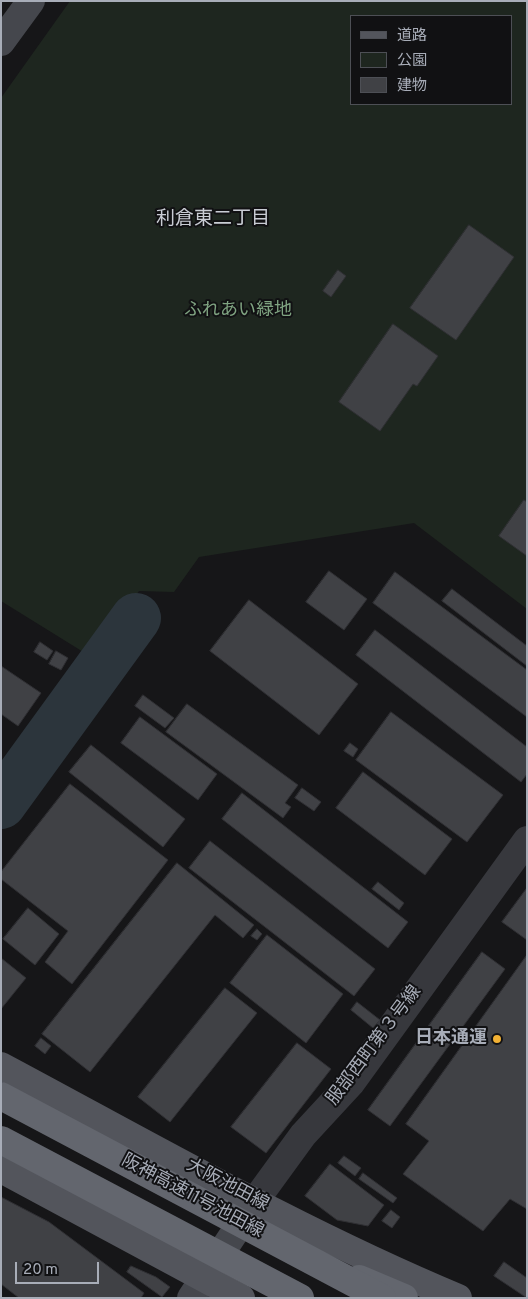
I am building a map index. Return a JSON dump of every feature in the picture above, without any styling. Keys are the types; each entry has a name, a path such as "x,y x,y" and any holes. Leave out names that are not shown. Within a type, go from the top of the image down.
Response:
{"highway":[{"name":"阪神高速11号池田線","path":"1,1096 382,1298"},
{"path":"1,1140 300,1298"},
{"path":"183,1236 287,1298"},
{"path":"309,1259 404,1298"}],"main road":[{"name":"大阪池田線","path":"1,1066 255,1201 402,1274 458,1298"},
{"path":"1,1169 197,1287 241,1298"}],"street":[{"path":"1,42 31,1"},
{"name":"服部西町第３号線","path":"197,1287 255,1201 304,1135 351,1082 527,840"}],"green space":[{"name":"ふれあい緑地","path":"70,1 527,1 527,609 414,523 199,557 174,592 139,591 93,658 1,601 1,98"}],"building":[{"path":"469,225 514,257 456,340 410,308"},
{"path":"338,270 346,276 331,297 323,291"},
{"path":"393,324 438,356 417,386 413,384 380,431 339,402"},
{"path":"524,500 527,502 527,556 499,536"},
{"path":"329,571 367,599 344,630 306,602"},
{"path":"395,572 527,670 527,717 373,603"},
{"path":"452,589 527,646 527,666 442,601"},
{"path":"249,600 358,684 319,735 210,651"},
{"path":"375,630 527,747 527,774 521,782 356,655"},
{"path":"40,642 53,651 47,660 34,652"},
{"path":"56,651 68,658 61,670 49,664"},
{"path":"1,666 41,693 18,726 1,714"},
{"path":"143,695 174,718 165,728 135,706"},
{"path":"187,704 298,785 285,803 291,807 283,818 166,732"},
{"path":"391,712 503,795 467,842 356,760"},
{"path":"140,717 217,774 198,800 121,743"},
{"path":"350,743 358,749 353,757 344,751"},
{"path":"91,745 185,819 163,847 69,772"},
{"path":"363,772 452,839 425,875 336,808"},
{"path":"70,784 168,860 72,984 45,962 68,931 1,879 1,872"},
{"path":"302,788 321,802 314,811 295,798"},
{"path":"242,793 408,922 388,948 222,819"},
{"path":"210,841 375,969 354,996 189,868"},
{"path":"177,863 254,925 243,938 215,915 90,1072 42,1034"},
{"path":"378,882 404,903 399,910 372,889"},
{"path":"527,888 527,940 502,922"},
{"path":"28,908 59,934 35,965 3,939"},
{"path":"257,929 262,934 257,940 251,936"},
{"path":"267,935 343,994 306,1043 230,983"},
{"path":"482,952 505,969 390,1126 368,1110"},
{"name":"日本通運","path":"527,955 527,1209 510,1199 483,1231 403,1174 429,1141 406,1124"},
{"path":"1,958 26,978 1,1009"},
{"path":"225,988 257,1013 170,1122 138,1097"},
{"path":"357,1002 380,1020 373,1028 351,1010"},
{"path":"41,1038 51,1046 45,1054 35,1046"},
{"path":"297,1043 331,1069 266,1153 231,1127"},
{"path":"344,1156 361,1168 355,1176 338,1163"},
{"path":"330,1164 384,1205 368,1226 337,1220 305,1196"},
{"path":"363,1173 397,1198 393,1203 359,1179"},
{"path":"1,1197 49,1222 144,1293 141,1298 19,1298 1,1284"},
{"path":"391,1210 400,1217 392,1228 382,1221"},
{"path":"504,1262 527,1278 527,1298 494,1276"},
{"path":"131,1266 156,1277 170,1287 162,1297 127,1272"}],"waterway":[{"path":"1,804 136,618"}],"place":[{"name":"日本通運","path":"497,1039"}],"district":[{"name":"利倉東二丁目","path":"213,220"}]}
